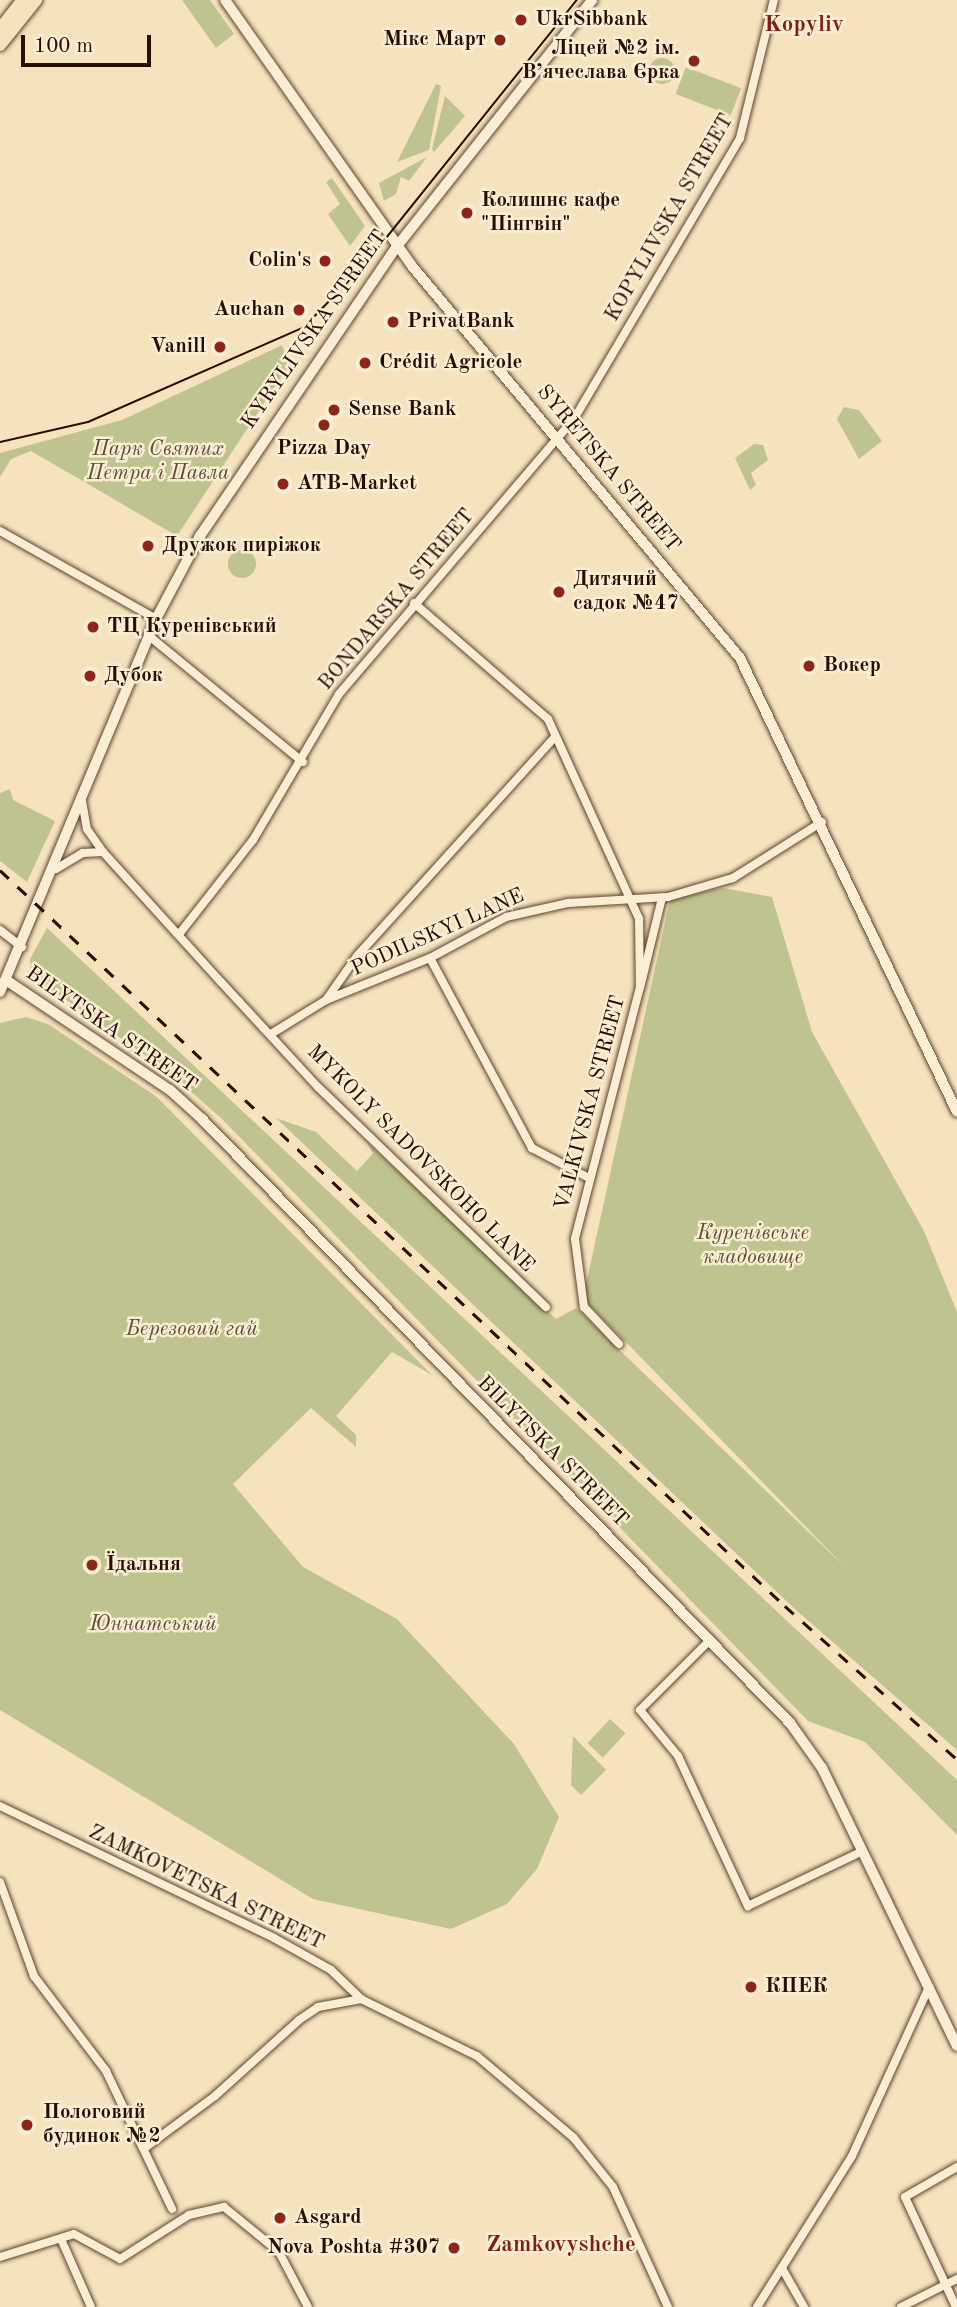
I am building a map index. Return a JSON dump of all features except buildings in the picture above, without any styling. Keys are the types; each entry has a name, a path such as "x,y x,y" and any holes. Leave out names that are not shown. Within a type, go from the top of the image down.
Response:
{"main road":[{"path":"0,29 23,0"},
{"path":"0,45 36,0"},
{"name":"SYRETSKA STREET","path":"225,0 398,246 735,651 822,822 957,1112"},
{"name":"KYRYLIVSKA STREET","path":"0,992 23,947 56,869 156,619 255,448 398,246 592,0"},
{"name":"BILYTSKA STREET","path":"6,980 170,1090 202,1119 805,1742 863,1851 957,2046"}],"street":[{"name":"KOPYLIVSKA STREET","path":"558,436 740,138 774,0"},
{"name":"BONDARSKA STREET","path":"180,933 303,762 339,694 558,436"},
{"path":"0,531 156,619"},
{"name":"VALKIVSKA STREET","path":"414,603 548,719 632,899 640,923 635,964 640,987 604,1139 587,1177 575,1239 580,1298 619,1344"},
{"path":"149,636 303,762"},
{"path":"326,1000 357,956 555,737"},
{"path":"82,801 86,829 103,852 271,1034"},
{"name":"PODILSKYI LANE","path":"271,1034 326,1000 430,958 535,907 662,898 755,868 822,822"},
{"path":"56,869 83,853 103,852"},
{"path":"640,987 662,898"},
{"path":"0,929 23,947"},
{"path":"430,958 532,1148 587,1177"},
{"name":"MYKOLY SADOVSKOHO LANE","path":"271,1034 546,1307"},
{"path":"709,1640 640,1710 678,1756 748,1906 863,1851"},
{"name":"ZAMKOVETSKA STREET","path":"0,1806 274,1938 331,1970 361,1999 477,2056 573,2137 631,2217 668,2307"},
{"path":"0,1882 34,1976 106,2071 146,2147 172,2209"},
{"path":"757,2307 783,2270 852,2156 929,1987"},
{"path":"146,2147 308,2014 361,1999"},
{"path":"956,2307 905,2197 957,2167"},
{"path":"0,2256 83,2235 120,2259 189,2215 224,2207 279,2252 308,2307"},
{"path":"61,2239 91,2307"},
{"path":"783,2270 804,2307"},
{"path":"901,2307 957,2279"}],"green space":[{"path":"182,0 210,0 234,34 216,48"},
{"path":"662,58 671,62 675,71 671,80 662,84 653,80 649,71 653,62"},
{"path":"686,67 741,88 731,115 676,94"},
{"path":"436,84 441,86 429,150 397,162"},
{"path":"445,96 465,116 434,152 432,149"},
{"path":"427,157 409,181 401,177 396,194 384,201 379,183"},
{"path":"332,178 365,226 350,246 328,214 340,204 326,182"},
{"name":"Парк Святих Петра і Павла","path":"282,345 289,365 177,536 31,451 11,459 0,477 0,453 122,420"},
{"path":"844,407 859,410 882,441 859,459 837,419"},
{"path":"754,444 763,445 768,460 751,473 756,485 750,490 735,458"},
{"path":"242,550 252,554 256,564 252,574 242,578 232,574 228,564 232,554"},
{"path":"10,789 13,800 55,821 27,882 0,861 0,793"},
{"name":"Куренівське кладовище","path":"723,888 772,897 812,1032 924,1231 957,1312 957,1750 797,1611 276,1118 316,1132 357,1171 373,1153 367,1143 556,1319 576,1308 846,1568 583,1298 670,900"},
{"path":"47,928 957,1780 957,1835 865,1742 808,1721 222,1119 169,1072 31,975 30,959"},
{"path":"26,1017 48,1024 157,1097 432,1375 392,1352 336,1416 356,1435 356,1447 311,1408 233,1484 303,1567 397,1619 514,1744 559,1817 537,1869 507,1904 451,1929 313,1899 0,1710 0,1023"},
{"path":"610,1719 625,1733 603,1757 587,1743"},
{"path":"573,1736 606,1770 581,1795 571,1785"}],"tram line":[{"path":"0,442 88,422 304,327 366,263 577,0"}],"railway":[{"path":"0,870 785,1606 957,1759"}],"place":[{"name":"UkrSibbank","path":"521,20"},
{"name":"Мікс Март","path":"500,40"},
{"name":"Ліцей №2 ім. В’ячеслава Єрка","path":"694,61"},
{"name":"Колишнє кафе \"Пінгвін\"","path":"467,213"},
{"name":"Colin's","path":"325,261"},
{"name":"Auchan","path":"299,310"},
{"name":"PrivatBank","path":"393,322"},
{"name":"Vanill","path":"220,347"},
{"name":"Crédit Agricole","path":"365,363"},
{"name":"Sense Bank","path":"334,410"},
{"name":"Pizza Day","path":"324,425"},
{"name":"ATB-Market","path":"283,484"},
{"name":"Дружок пиріжок","path":"148,546"},
{"name":"Дитячий садок №47","path":"559,592"},
{"name":"ТЦ Куренівський","path":"93,627"},
{"name":"Вокер","path":"809,666"},
{"name":"Дубок","path":"90,676"},
{"name":"Їдальня","path":"92,1565"},
{"name":"КПЕК","path":"751,1987"},
{"name":"Пологовий будинок №2","path":"27,2125"},
{"name":"Asgard","path":"280,2218"},
{"name":"Nova Poshta #307","path":"454,2248"}],"district":[{"name":"Kopyliv","path":"804,25"},
{"name":"Zamkovyshche","path":"561,2245"}],"park label":[{"name":"Березовий гай","path":"192,1330"},
{"name":"Юннатський","path":"153,1625"}]}
